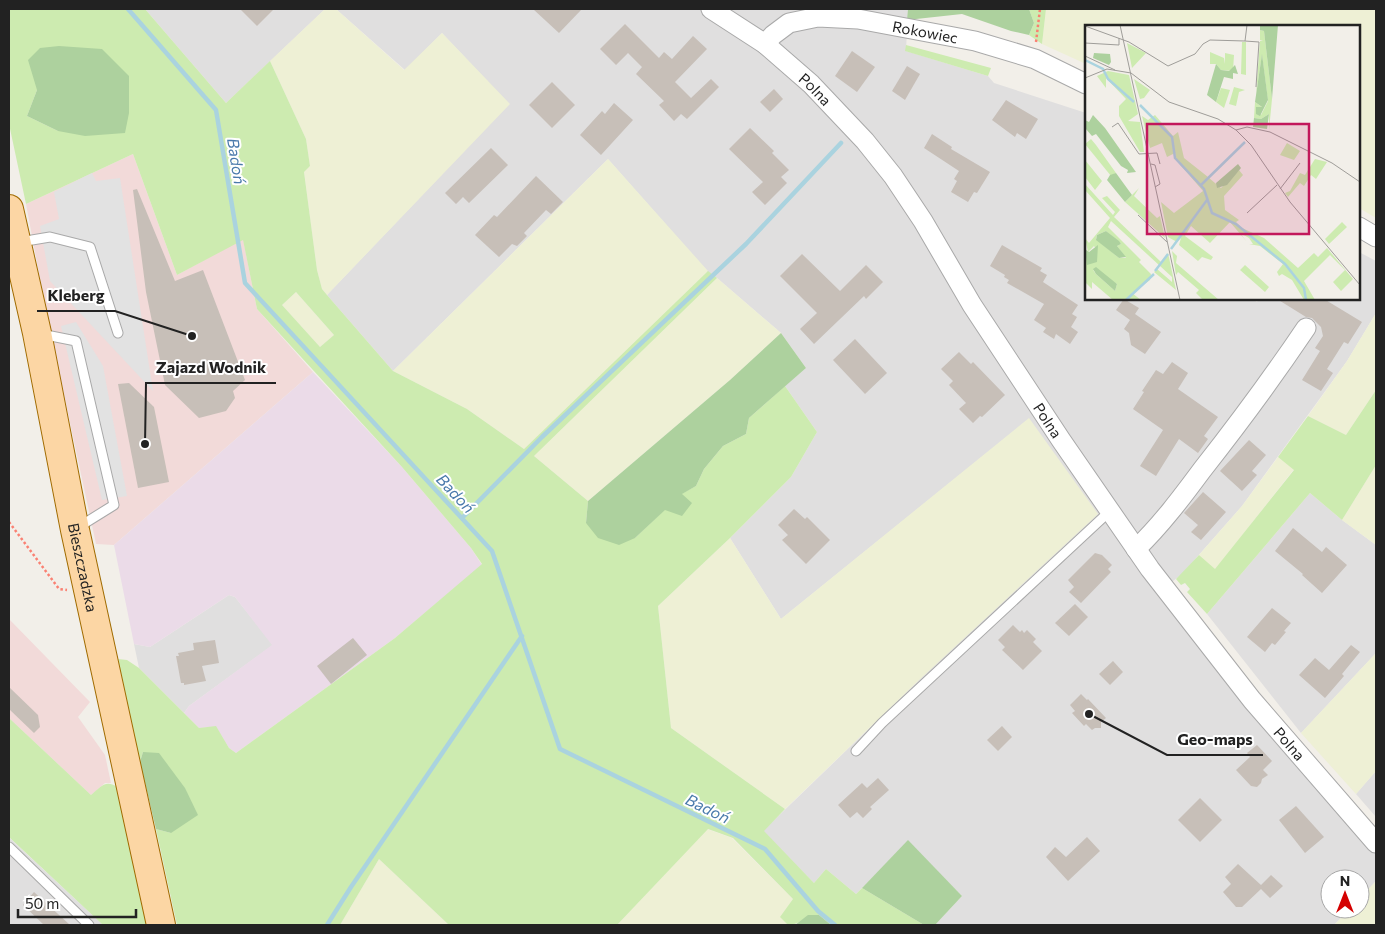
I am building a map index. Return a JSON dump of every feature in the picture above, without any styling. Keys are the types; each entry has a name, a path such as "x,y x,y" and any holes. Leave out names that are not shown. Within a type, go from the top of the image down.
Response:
{"main road":[{"name":"Bieszczadzka","path":"9,210 12,243 37,333 75,530 161,925"}],"street":[{"name":"Polna","path":"712,9 764,44 811,84 865,141 893,176 923,221 972,304 1061,440 1150,569 1252,700 1376,844"},
{"name":"Rokowiec","path":"764,44 789,23 818,17 858,19 975,41 1035,59 1085,84"},
{"path":"1360,228 1376,237"},
{"path":"1136,549 1192,484 1239,423 1306,328"}],"lane":[{"path":"12,243 50,237 90,247 118,333"},
{"path":"37,333 76,342 114,505 75,530"},
{"path":"856,751 882,723 1110,511"},
{"path":"9,847 89,925"}],"path":[{"path":"1035,59 1040,9"},
{"path":"9,522 59,589 89,594"}],"shaded area":[{"path":"145,9 325,9 226,103"},
{"path":"336,9 908,9 906,51 988,76 994,83 1085,113 1085,300 1254,300 1257,302 1258,300 1360,300 1360,253 1376,261 1376,313 1347,361 1242,506 1182,574 1159,592 1376,854 1376,881 1370,887 1370,869 1320,869 1320,919 1340,919 1334,925 935,925 962,896 908,841 856,894 826,869 814,883 763,831 917,682 1029,419 781,619 730,538 791,477 817,432 785,386 806,368 781,333 717,278 711,276 608,159 393,371 327,295 509,104 442,33 405,70"},
{"path":"133,154 177,275 243,239 257,309 313,372 114,545 96,544 46,311 26,204"},
{"path":"92,173 96,181 120,178 153,391 50,281 40,226 59,219 54,192"},
{"path":"76,322 103,366 127,496 102,500 61,326"},
{"path":"313,372 402,467 471,548 482,565 395,638 236,753 229,748 216,727 199,728 184,713 189,706 272,645 235,597 229,595 150,647 134,644 114,545"},
{"path":"1310,493 1376,545 1376,653 1301,733 1207,614"},
{"path":"229,595 235,597 273,645 189,706 184,713 139,668 134,644 150,647"},
{"path":"9,619 90,702 78,717 105,755 111,783 105,783 91,795 9,718"},
{"path":"1376,771 1376,817 1356,794"},
{"path":"9,837 17,845 103,925 9,925"}],"green space":[{"path":"9,9 145,9 226,103 270,61 306,139 310,166 304,172 317,270 322,289 393,371 467,409 524,449 708,271 717,278 534,456 588,501 586,523 635,538 681,494 696,486 704,469 723,446 746,434 749,418 785,386 817,432 791,477 658,606 671,728 785,809 764,831 814,883 826,869 856,894 862,888 924,925 831,925 819,915 814,915 788,925 780,917 793,899 733,838 708,829 617,925 449,925 379,859 340,925 177,925 156,829 171,833 143,752 140,762 118,659 127,660 139,668 199,728 216,726 229,748 236,753 395,638 482,564 471,548 402,467 257,309 243,240 177,275 133,154 26,204 9,124","holes":["37,90 58,131 27,116","296,292 334,335 320,347 282,305"]},
{"path":"325,9 336,9 404,70 442,33 510,104 327,295 322,289 317,270 304,172 310,166 306,139 270,61"},
{"path":"908,9 1029,9 1034,23 1029,35 1011,31 962,14 907,20"},
{"path":"1029,9 1046,9 1042,44 1029,35 1034,23"},
{"path":"1046,9 1376,9 1376,218 1360,209 1360,25 1085,25 1085,64 1042,44"},
{"path":"906,45 991,68 988,76 905,51"},
{"path":"59,46 102,49 129,76 129,113 125,133 85,136 58,131 27,116 37,90 28,60 40,48"},
{"path":"608,159 708,271 524,449 467,409 393,371"},
{"path":"717,278 781,333 730,380 588,501 534,456"},
{"path":"296,292 334,335 320,347 282,305"},
{"path":"1376,313 1376,390 1346,435 1308,416 1347,361"},
{"path":"781,333 806,368 749,418 746,434 723,446 704,469 696,486 682,494 692,503 682,516 665,510 635,538 619,545 598,538 586,523 588,501 730,380"},
{"path":"1376,390 1376,465 1342,520 1310,493 1207,614 1187,592 1190,589 1185,583 1181,585 1176,579 1199,555 1215,569 1294,470 1278,457 1308,416 1346,435"},
{"path":"1029,418 1098,514 917,682 785,809 671,728 658,606 730,538 781,619"},
{"path":"1278,457 1294,469 1215,570 1199,555 1242,506"},
{"path":"1376,465 1376,545 1342,520"},
{"path":"1376,653 1376,771 1356,794 1301,733"},
{"path":"9,718 91,795 106,784 117,787 151,925 103,925 9,837"},
{"path":"143,752 159,753 185,788 198,815 171,833 156,829 140,762"},
{"path":"707,829 732,838 793,899 781,917 788,925 617,925"},
{"path":"908,840 962,896 935,925 924,925 862,888"},
{"path":"379,859 449,925 340,925"},
{"path":"1376,881 1376,925 1334,925 1340,919 1370,919 1370,887"},
{"path":"808,915 819,915 831,925 795,925"}],"building":[{"path":"240,9 274,9 257,26"},
{"path":"533,9 582,9 559,33"},
{"path":"625,24 659,58 664,52 672,59 693,36 707,49 675,82 691,98 711,79 719,87 687,119 681,114 674,121 659,105 664,101 636,74 642,67 628,53 616,65 600,49"},
{"path":"852,51 875,67 857,92 835,76"},
{"path":"907,66 920,74 905,100 892,91"},
{"path":"552,82 575,105 552,128 529,105"},
{"path":"774,89 783,99 770,112 760,102"},
{"path":"1006,100 1038,119 1026,139 1017,133 1015,137 992,120"},
{"path":"614,103 633,120 601,155 580,135 602,111 605,114"},
{"path":"750,128 774,151 772,153 789,170 781,177 787,183 765,205 752,192 763,182 729,149"},
{"path":"932,134 952,147 951,149 990,172 977,193 974,192 968,202 951,192 957,181 954,179 959,171 924,148"},
{"path":"491,148 508,165 469,203 463,197 456,204 445,193"},
{"path":"536,176 563,202 551,214 546,210 524,233 527,236 517,246 512,244 499,257 475,235 494,215 497,217"},
{"path":"137,189 175,281 203,270 245,380 233,391 235,398 226,411 199,418 165,385 146,292 133,190"},
{"path":"1002,245 1042,268 1040,271 1047,275 1043,282 1078,305 1072,314 1077,317 1071,327 1078,332 1070,344 1056,334 1054,339 1043,332 1046,328 1034,320 1044,304 1007,283 1009,280 1004,277 1005,275 990,266"},
{"path":"802,254 840,291 866,265 883,282 866,299 864,296 814,344 800,329 817,313 780,276"},
{"path":"1123,300 1126,300 1139,308 1135,314 1161,332 1145,354 1131,345 1129,333 1124,329 1130,320 1116,310"},
{"path":"1279,300 1326,300 1362,322 1348,344 1344,342 1327,369 1333,373 1321,391 1302,380 1320,351 1315,348 1323,336 1321,327 1312,318 1306,317"},
{"path":"855,339 887,373 865,394 833,360"},
{"path":"959,352 971,364 973,362 1005,395 973,423 959,409 966,403 949,385 953,381 941,369"},
{"path":"1172,362 1188,373 1178,389 1218,417 1204,436 1208,439 1198,453 1179,439 1156,476 1140,466 1163,430 1133,409 1156,370 1163,374"},
{"path":"129,383 154,407 169,482 138,488 118,384"},
{"path":"1249,440 1266,455 1252,471 1257,475 1242,491 1220,471"},
{"path":"1203,492 1226,512 1201,540 1191,532 1198,525 1184,513"},
{"path":"794,509 805,519 807,517 830,540 806,564 782,540 788,535 778,525"},
{"path":"1293,528 1322,552 1326,547 1347,565 1322,593 1303,574 1275,551"},
{"path":"1095,553 1102,555 1112,565 1108,569 1111,572 1081,603 1069,592 1074,587 1068,580"},
{"path":"1075,604 1088,617 1069,636 1055,623"},
{"path":"1272,608 1291,623 1275,645 1272,643 1265,652 1247,637"},
{"path":"1013,625 1020,632 1022,630 1024,633 1027,630 1036,639 1033,642 1042,651 1023,670 1002,650 1005,647 998,640"},
{"path":"353,638 367,655 331,684 317,666"},
{"path":"215,640 219,663 202,666 206,681 184,685 184,683 181,683 176,656 179,656 178,653 194,650 193,643"},
{"path":"1351,645 1360,652 1342,674 1344,676 1325,698 1299,675 1315,658 1329,670"},
{"path":"1113,661 1123,672 1110,685 1099,674"},
{"path":"9,687 38,715 40,727 34,733 9,709"},
{"path":"1081,694 1106,718 1101,722 1101,728 1092,730 1086,724 1084,726 1072,713 1075,711 1070,705"},
{"path":"1002,726 1012,737 998,751 987,740"},
{"path":"1257,745 1272,761 1263,770 1268,775 1262,779 1257,787 1251,786 1236,770 1250,757 1247,753"},
{"path":"878,778 889,790 870,807 872,809 863,818 857,812 850,818 838,805 862,783 867,788"},
{"path":"1200,798 1222,820 1200,842 1178,820"},
{"path":"1296,806 1324,837 1305,853 1279,820"},
{"path":"1087,837 1100,851 1068,881 1046,857 1055,847 1066,857"},
{"path":"1238,864 1261,885 1271,875 1283,886 1270,898 1261,889 1242,907 1236,907 1223,892 1231,884 1225,877"},
{"path":"34,892 70,925 44,925 23,905"}],"waterway":[{"name":"Badoń","path":"128,9 216,110 245,283 492,551 560,749 765,849 818,911 835,925"},
{"path":"462,518 542,437 746,244 841,143"},
{"path":"327,925 522,636"}],"place":[{"name":"Kleberg","path":"192,336"},
{"name":"Zajazd Wodnik","path":"145,444"},
{"name":"Geo-maps","path":"1089,714"}]}
